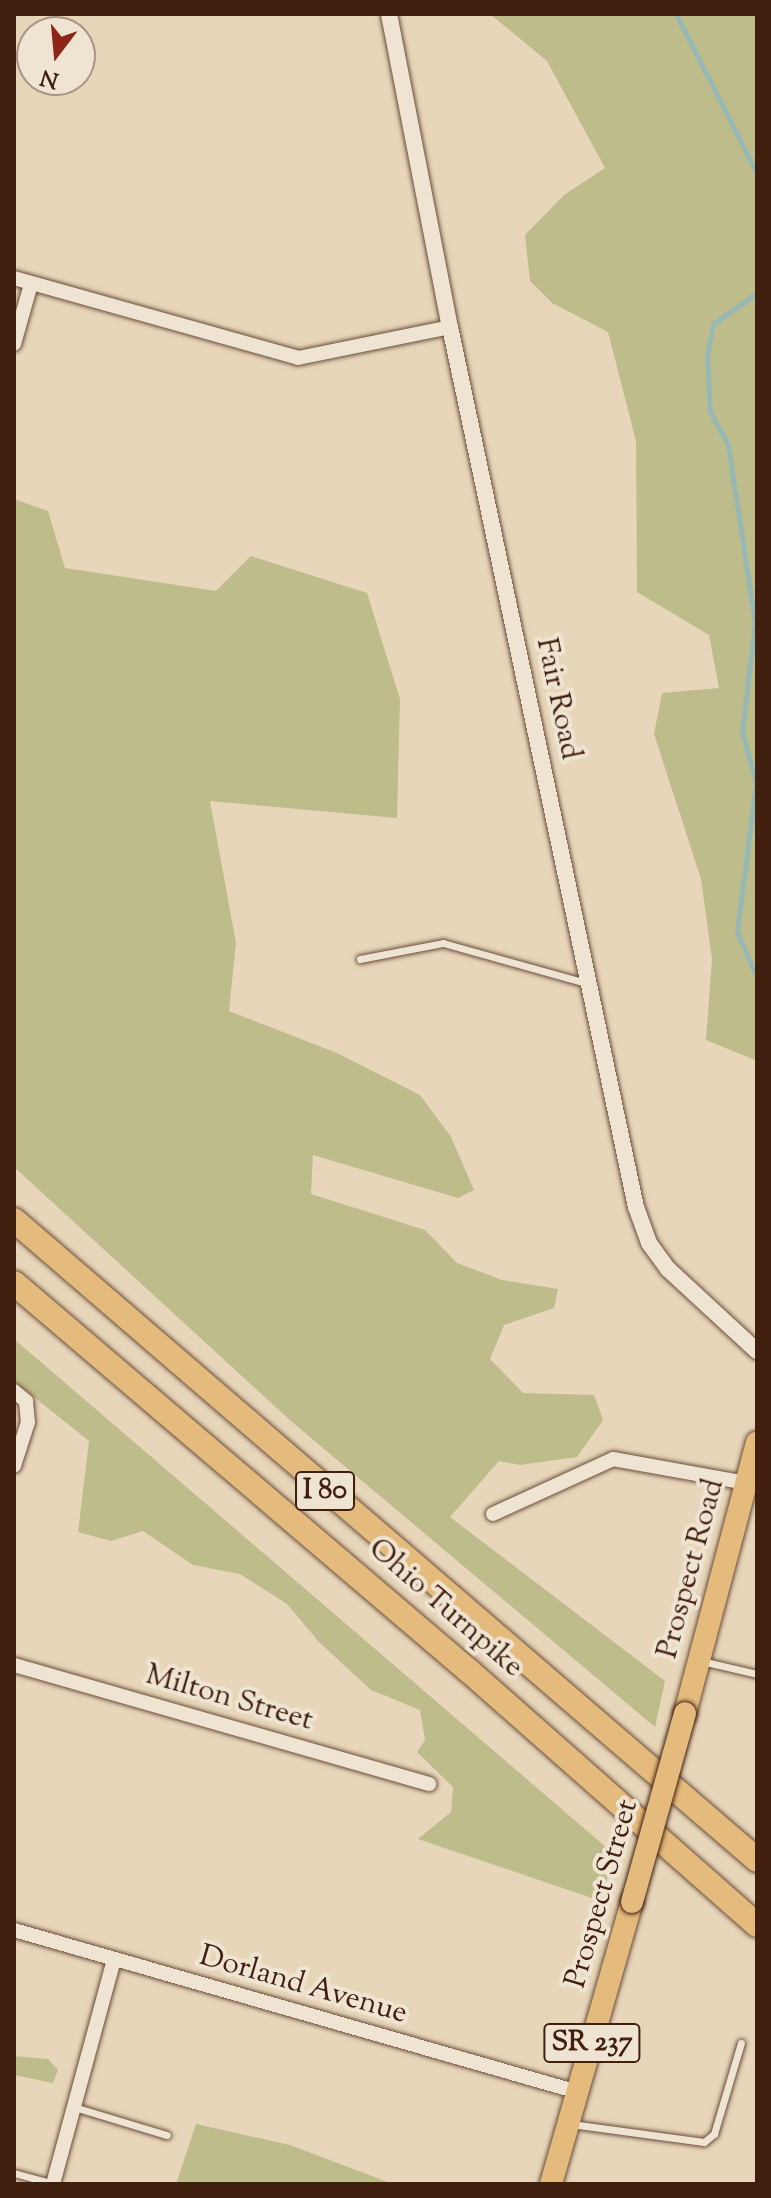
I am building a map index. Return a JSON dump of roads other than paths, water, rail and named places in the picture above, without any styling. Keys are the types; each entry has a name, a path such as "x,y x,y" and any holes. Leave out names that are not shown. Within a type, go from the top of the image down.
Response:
{"highway":[{"name":"Ohio Turnpike","path":"14,1220 757,1860"},
{"name":"Ohio Turnpike","path":"14,1283 493,1692 757,1925"}],"main road":[{"name":"Prospect Road","path":"685,1713 757,1442"},
{"name":"Prospect Street","path":"551,2184 685,1713"}],"street":[{"name":"Fair Road","path":"389,14 450,327 636,1207 649,1243 668,1269 757,1351"},
{"path":"14,278 298,358 450,327"},
{"path":"14,344 31,284"},
{"path":"14,1466 28,1422 20,1396"},
{"path":"493,1514 613,1459 746,1483"},
{"name":"Milton Street","path":"14,1665 429,1784"},
{"name":"Dorland Avenue","path":"14,1930 578,2092"},
{"path":"53,2184 114,1960"}],"lane":[{"path":"360,959 443,943 588,983"},
{"path":"699,1660 757,1674"},
{"path":"569,2124 704,2142 714,2134 741,2043"},
{"path":"74,2107 167,2135"},
{"path":"14,2173 53,2184"}],"waterway":[{"path":"676,14 757,174"},
{"path":"757,293 713,324 707,355 710,412 728,445 755,623 742,732 756,783 737,932 757,978"}]}
